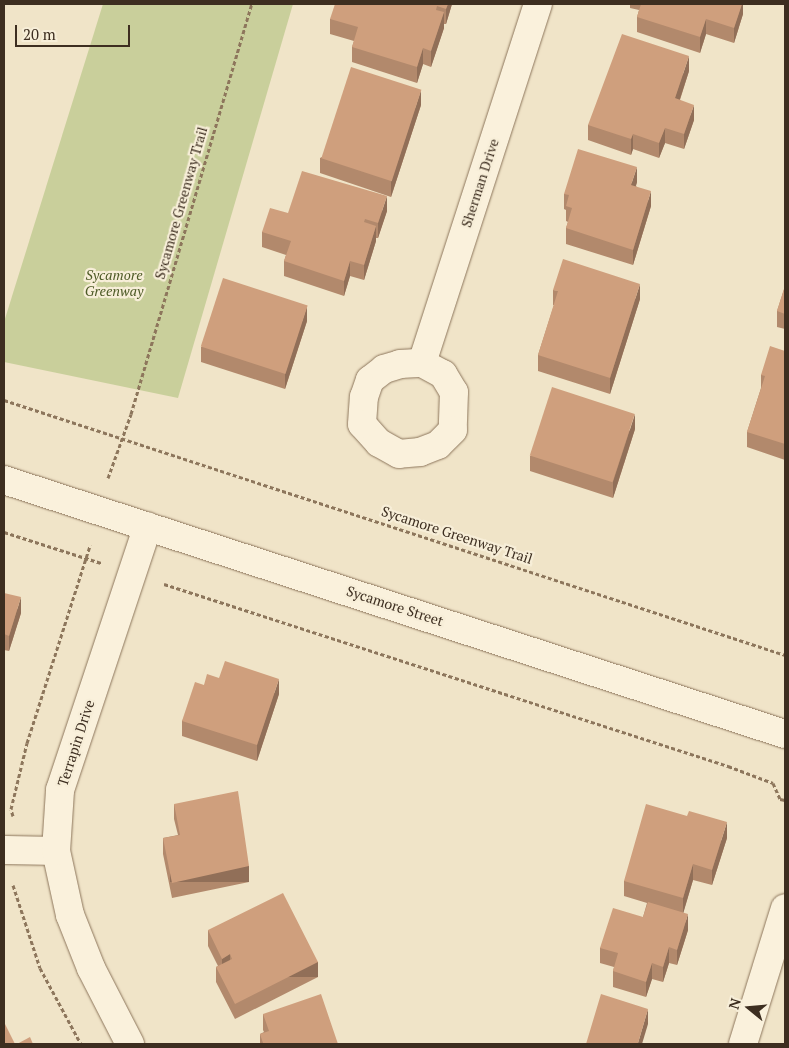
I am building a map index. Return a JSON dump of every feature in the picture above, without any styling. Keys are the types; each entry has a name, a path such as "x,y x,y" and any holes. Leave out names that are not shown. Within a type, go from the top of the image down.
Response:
{"street":[{"name":"Sherman Drive","path":"422,362 538,4"},
{"name":"Sycamore Street","path":"4,480 785,734"},
{"name":"Terrapin Drive","path":"130,1044 91,968 70,915 56,851 60,790 148,526"},
{"path":"4,850 56,851"},
{"path":"744,1044 785,908"}],"path":[{"name":"Sycamore Greenway Trail","path":"116,457 131,414 252,4"},
{"name":"Sycamore Greenway Trail","path":"4,400 785,655"},
{"path":"4,532 728,766 774,783 780,799 785,800"},
{"path":"14,823 11,809 27,743 88,559"},
{"path":"16,877 13,886 16,900 40,968 81,1044"}],"green space":[{"name":"Sycamore Greenway","path":"103,4 293,4 178,398 4,362 4,322"}],"building":[{"path":"335,4 448,4 446,9 437,6 436,10 444,12 431,51 423,48 417,67 352,47 358,27 330,19"},
{"path":"641,4 742,4 734,28 706,19 700,37 637,17"},
{"path":"622,34 689,56 675,98 694,105 684,134 665,128 659,143 633,134 631,139 588,125"},
{"path":"351,67 421,90 392,181 321,158"},
{"path":"578,149 637,167 631,185 651,191 633,250 566,228 572,208 566,206 569,195 564,194"},
{"path":"302,171 387,196 378,223 365,219 364,222 376,226 364,265 350,261 344,281 284,261 291,241 262,232 270,208 288,213"},
{"path":"563,259 640,284 610,378 538,355 558,291 553,290"},
{"path":"223,278 308,306 285,374 201,346"},
{"path":"785,286 785,314 777,311"},
{"path":"770,346 785,351 785,444 747,432 765,376 761,375"},
{"path":"552,387 635,414 612,482 530,455"},
{"path":"4,593 21,597 9,636 4,634"},
{"path":"225,661 279,679 257,745 182,721 195,682 204,685 207,674 219,678"},
{"path":"238,791 249,866 172,883 163,838 180,835 174,804"},
{"path":"646,804 687,816 689,811 727,822 712,870 693,864 683,898 624,881"},
{"path":"283,893 318,962 235,1004 216,967 232,959 230,954 222,959 208,930"},
{"path":"648,902 688,914 677,950 669,947 663,967 652,963 646,982 613,971 618,953 600,948 613,908 643,917"},
{"path":"321,994 338,1044 259,1044 263,1043 260,1034 269,1031 263,1014"},
{"path":"601,994 648,1009 638,1043 643,1044 586,1044"},
{"path":"4,1022 15,1044 4,1044"},
{"path":"30,1037 33,1044 17,1044"}]}
